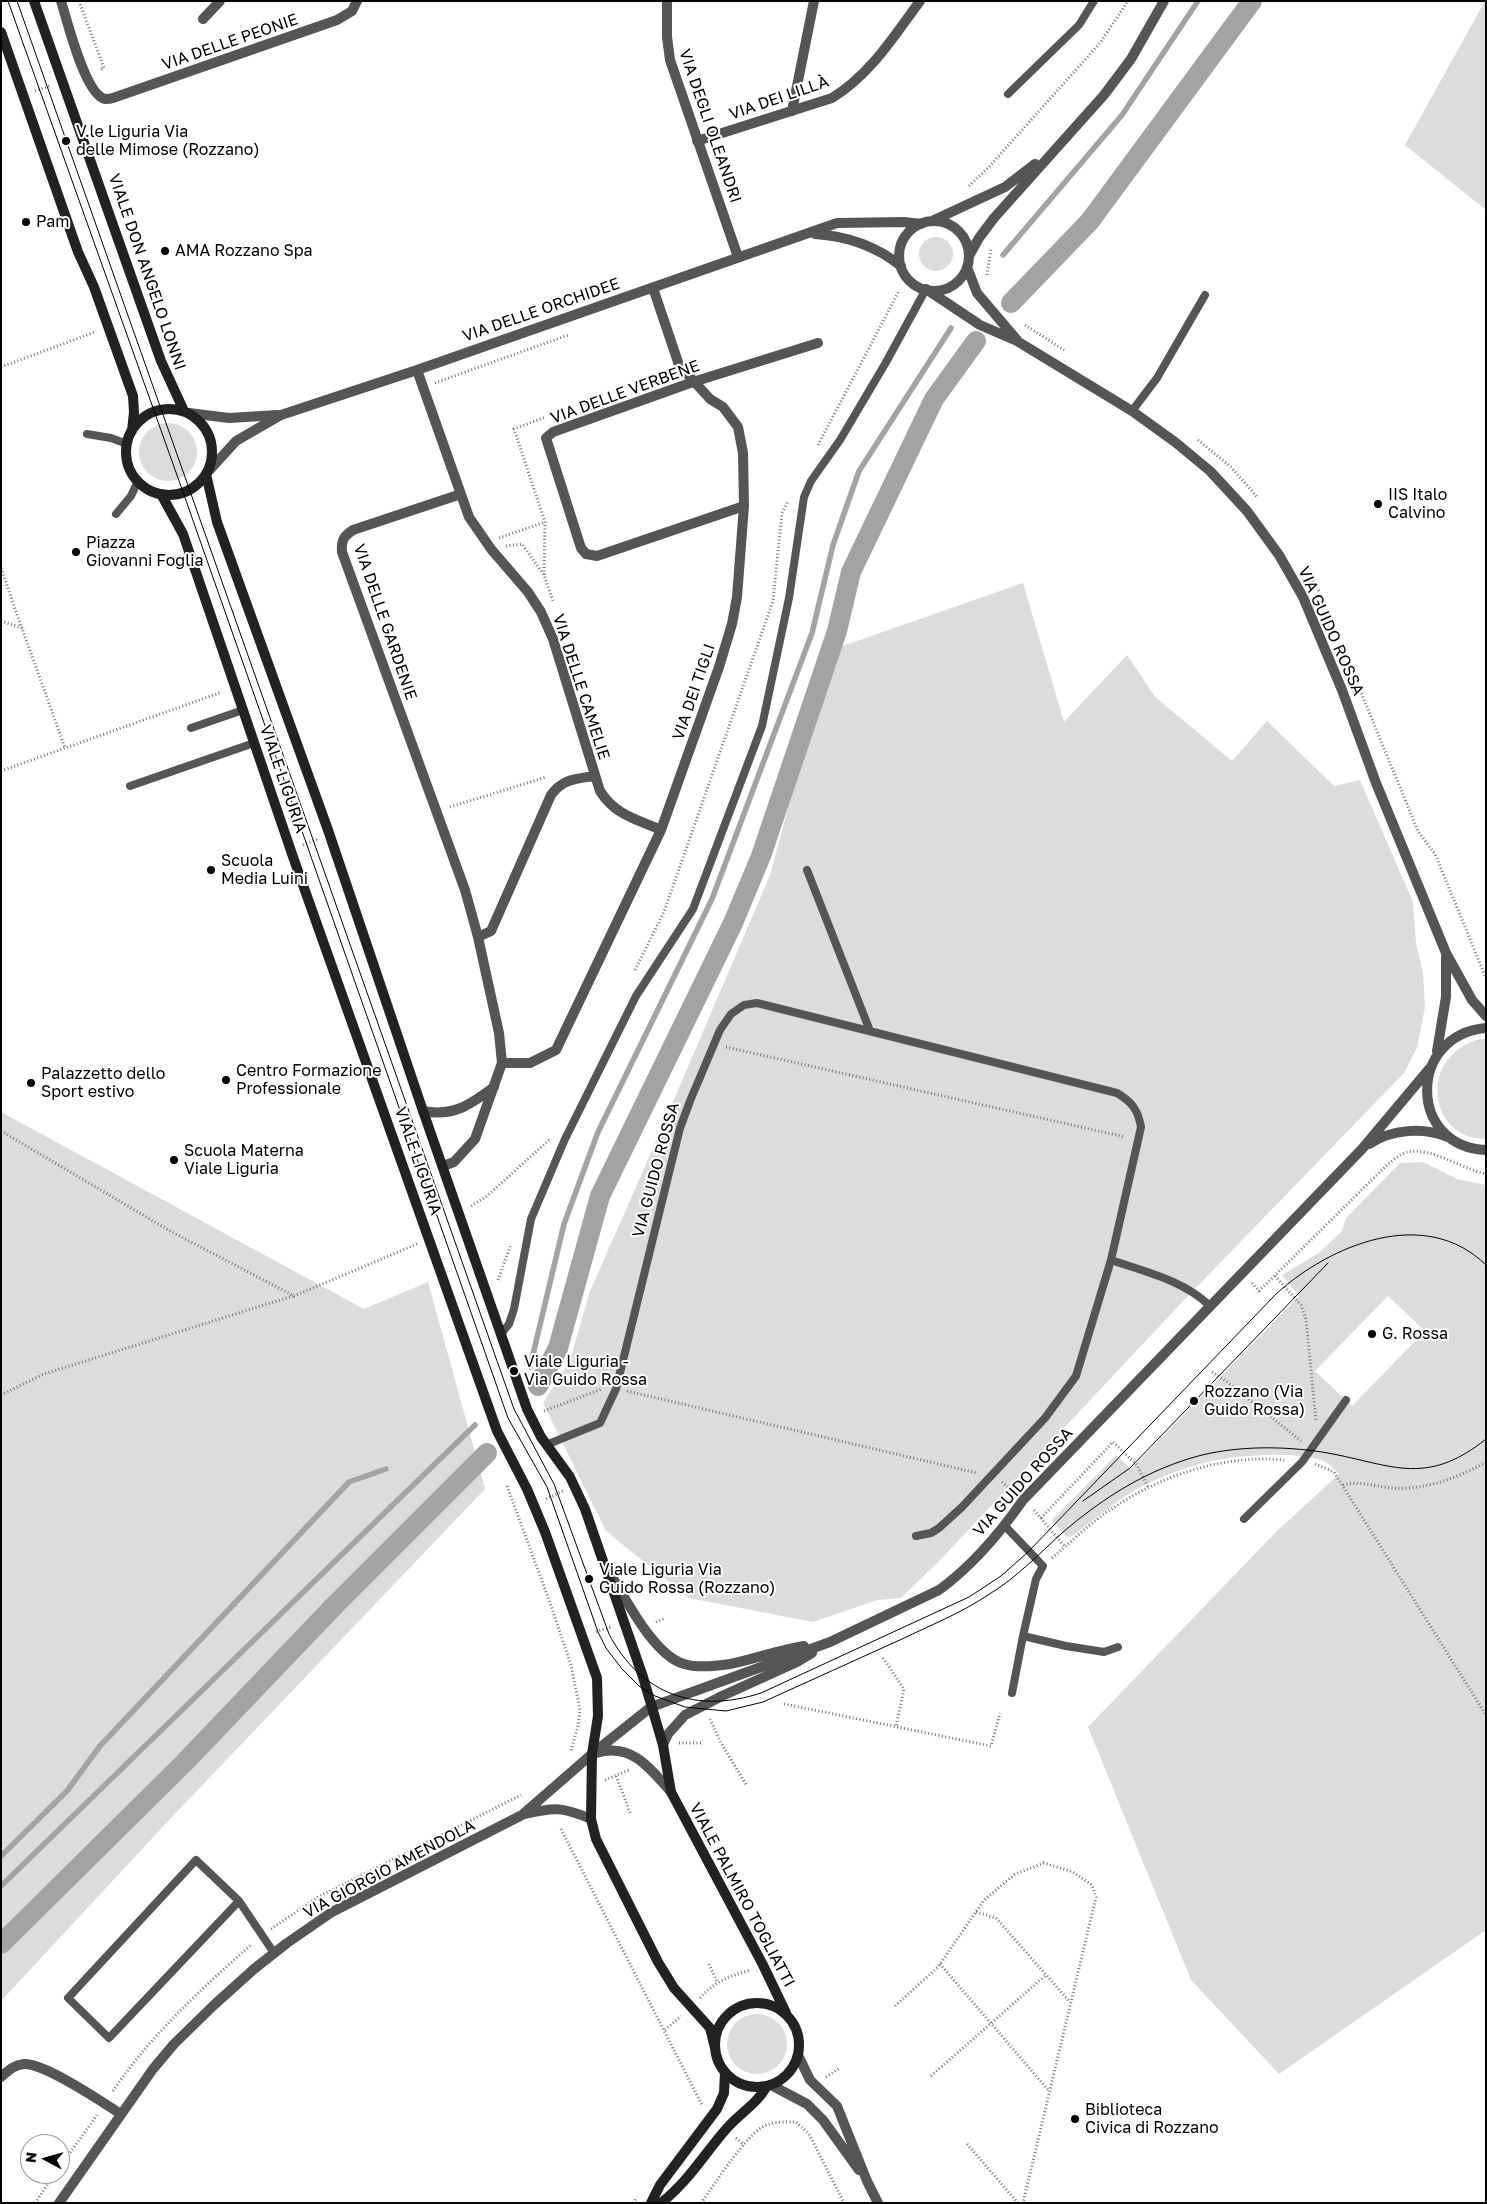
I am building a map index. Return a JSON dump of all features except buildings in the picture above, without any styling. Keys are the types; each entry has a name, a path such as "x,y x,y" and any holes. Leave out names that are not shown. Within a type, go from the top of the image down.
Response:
{"main road":[{"name":"VIALE DON ANGELO LONNI","path":"34,1 161,361 187,412"},
{"path":"1,32 78,252 94,287 133,396 132,431"},
{"path":"173,409 187,412 201,422 208,434 212,447 211,461 206,474 187,491 172,495 161,494 148,489 138,481 130,470 127,444 132,431 140,420 153,412 173,409"},
{"name":"VIALE LIGURIA","path":"206,474 217,522 328,830 527,1409 546,1444 575,1486 643,1677 651,1707"},
{"name":"VIALE LIGURIA","path":"161,494 183,534 292,854 497,1431 527,1489 545,1532 597,1678 598,1716 592,1754"},
{"name":"VIALE PALMIRO TOGLIATTI","path":"651,1707 663,1745 671,1792 763,1965 786,2013 798,2032 800,2044 798,2055"},
{"path":"592,1754 591,1819 596,1839 604,1859 648,1945 674,1988 710,2028 718,2061 725,2072 734,2080 746,2086 769,2086"},
{"name":"VIALE PALMIRO TOGLIATTI","path":"715,2048 716,2034 722,2020 732,2010 745,2004 760,2002 774,2006 786,2013"},
{"path":"661,2203 677,2190 726,2129 759,2099 769,2086 783,2078 793,2068 798,2055"},
{"path":"651,2203 660,2185 717,2109 724,2093 725,2072"}],"street":[{"name":"VIA DELLE PEONIE","path":"61,1 82,71 96,94 104,99 113,98 337,20 352,11 357,1"},
{"path":"203,20 220,1"},
{"name":"VIA DEGLI OLEANDRI","path":"668,1 667,46 676,80 738,257"},
{"path":"792,111 814,1"},
{"name":"VIA DEI LILLÀ","path":"697,141 832,98 849,87 873,63 920,1"},
{"path":"1054,150 1005,187 912,229 901,246 901,266 911,281 926,289 940,290 957,282 967,267 969,256 987,227 1104,96 1131,59 1164,1"},
{"path":"932,221 940,221 955,228 965,240 969,256"},
{"name":"VIA DELLE ORCHIDEE","path":"206,474 236,442 281,415 417,370 837,224 904,222 921,224"},
{"name":"VIA DELLE ORCHIDEE","path":"811,233 836,235 874,248 901,266"},
{"name":"VIA GUIDO ROSSA","path":"967,267 977,294 1017,341"},
{"name":"VIA DEI TIGLI","path":"502,1063 530,1063 556,1050 661,830 719,667 732,624 737,597 744,506 743,453 738,428 723,408 710,399 679,365 653,288"},
{"name":"VIA GUIDO ROSSA","path":"926,289 986,328 1017,341 1132,411 1175,442 1210,471 1247,510 1284,563 1303,597 1339,682 1376,783 1446,953 1472,1000 1486,1016"},
{"name":"VIA DELLE VERBENE","path":"744,506 597,556 586,554 581,548 546,438 553,432 693,382 818,343"},
{"name":"VIA DELLE CAMELIE","path":"417,370 469,517 480,534 528,592 541,612 553,639 600,791 608,804 621,813 661,830"},
{"name":"VIA DELLE ORCHIDEE","path":"187,412 229,418 281,415"},
{"name":"VIA DELLE GARDENIE","path":"437,811 349,570 342,543 344,536 353,530 461,494"},
{"path":"478,937 491,931 550,795 559,784 572,779 594,776"},
{"path":"437,811 465,890 478,937 499,1034 502,1063 475,1139 454,1162 443,1166"},
{"name":"VIA GUIDO ROSSA","path":"651,1707 830,1642 939,1590 954,1579 1005,1526 1023,1500 1362,1149 1432,1065 1441,1037 1445,1012 1447,985 1446,953"},
{"path":"1454,1141 1440,1127 1430,1109 1426,1085 1432,1065 1444,1046 1455,1037 1471,1030 1486,1028"},
{"path":"423,1111 439,1114 458,1109 475,1101 495,1087"},
{"name":"VIA GUIDO ROSSA","path":"1362,1149 1376,1139 1404,1131 1430,1132 1483,1150"},
{"name":"VIA GUIDO ROSSA","path":"602,1561 654,1640 668,1656 684,1664 695,1666 728,1664 790,1648 830,1642"},
{"name":"VIA GUIDO ROSSA","path":"663,1745 668,1734 685,1715 797,1662 830,1642"},
{"path":"592,1754 651,1707"},
{"name":"VIALE PALMIRO TOGLIATTI","path":"592,1754 602,1751 623,1751 638,1759 671,1792"},
{"name":"VIA GIORGIO AMENDOLA","path":"59,2203 121,2114 174,2044 214,2005 274,1953 332,1912 522,1815 592,1754"},
{"name":"VIA GIORGIO AMENDOLA","path":"522,1815 560,1808 591,1819"},
{"path":"798,2055 810,2080 837,2106 867,2181 878,2203"},
{"path":"1,2077 12,2066 26,2064 44,2069 121,2114"},
{"path":"769,2086 806,2104 823,2120 867,2181"}],"lane":[{"path":"1008,94 1080,25 1094,1"},
{"path":"501,1334 509,1324 514,1309 531,1219 564,1139 636,996 693,910 762,726 789,598 804,497 811,481 840,440 870,389 926,289"},
{"path":"1132,411 1157,378 1206,295"},
{"path":"87,434 111,438 127,444"},
{"path":"116,514 131,496 138,481"},
{"path":"191,728 243,710"},
{"path":"130,786 254,743"},
{"path":"807,870 870,1031"},
{"name":"VIA GUIDO ROSSA","path":"546,1444 600,1423 616,1389 680,1128 720,1030 731,1014 744,1005 757,1003 1117,1093 1131,1102 1139,1114 1141,1127 1111,1260 1076,1376 1045,1418 939,1528 930,1533 916,1536"},
{"path":"1111,1260 1181,1284 1197,1293 1210,1306"},
{"path":"1244,1519 1302,1462 1346,1400"},
{"path":"1005,1526 1043,1566 1036,1579 1012,1693"},
{"path":"1023,1636 1104,1652 1118,1647"},
{"path":"239,1902 110,2038 68,1998 196,1860 239,1902 274,1953"}],"path":[{"path":"973,202 966,189 988,168 1100,43 1128,1"},
{"path":"32,92 54,84"},
{"path":"988,282 987,264 992,247"},
{"path":"814,453 899,291"},
{"path":"1020,322 1068,353"},
{"path":"1,367 98,331"},
{"path":"434,383 572,334"},
{"path":"1193,436 1231,467 1258,499"},
{"path":"634,973 664,912 773,601 782,513 791,496"},
{"path":"498,538 545,522"},
{"path":"1,568 65,748"},
{"path":"1305,568 1319,591 1330,619"},
{"path":"1,621 22,628 23,632"},
{"path":"1357,684 1418,831 1435,854 1486,978"},
{"path":"1,771 226,691"},
{"path":"437,811 555,774"},
{"path":"292,854 299,851 298,848 322,838 320,833 328,830"},
{"path":"714,1044 1138,1139"},
{"path":"1,1130 170,1231 294,1296"},
{"path":"468,1209 487,1196 551,1138"},
{"path":"1251,1281 1259,1291 1388,1164 1408,1152 1428,1152 1486,1174"},
{"path":"1,1395 44,1374 294,1296 429,1239"},
{"path":"1212,1372 1300,1440 1315,1444 1306,1319 1301,1305 1274,1276"},
{"path":"542,1412 597,1390 616,1389 958,1467 990,1476 1023,1500 1065,1547 1112,1508 1148,1487 1181,1474 1215,1464 1248,1460 1302,1462 1322,1465 1334,1472 1343,1485 1486,1715"},
{"path":"1041,1518 1113,1442 1137,1465 1148,1487"},
{"path":"1343,1485 1352,1483 1395,1488 1416,1487 1467,1473 1486,1462"},
{"path":"506,1483 550,1600 571,1665 580,1710 575,1741 569,1757"},
{"path":"543,1500 564,1490"},
{"path":"591,1634 616,1626"},
{"path":"883,1658 904,1689 896,1726"},
{"path":"784,1704 991,1746 1000,1714"},
{"path":"710,1719 721,1743 747,1786"},
{"path":"674,1744 701,1743"},
{"path":"592,1784 627,1772 631,1768"},
{"path":"616,1776 631,1815"},
{"path":"271,1929 318,1897 522,1794"},
{"path":"561,1829 704,2109"},
{"path":"894,2006 940,1964 984,1900 1015,1874 1044,1863 1073,1872 1092,1885 1096,1897 1022,2203"},
{"path":"976,1912 996,1918 1071,2003"},
{"path":"111,2094 137,2057 180,2010 255,1942"},
{"path":"665,2030 717,1982 763,1965 782,1955"},
{"path":"708,1964 717,1982"},
{"path":"940,1964 1049,2091"},
{"path":"931,2076 1046,1975"},
{"path":"70,2153 99,2112"},
{"path":"701,2203 749,2139 764,2126 779,2121 796,2122 809,2134 844,2203"},
{"path":"967,2144 1018,2203"},
{"path":"35,2203 48,2184"}],"shaded area":[{"path":"1486,1 1486,210 1405,145"},
{"path":"936,237 943,238 948,242 952,247 952,261 948,266 943,270 936,271 929,270 924,266 920,261 919,254 920,247 924,242 929,238"},
{"path":"162,423 174,423 189,431 197,446 197,458 189,473 174,481 162,481 147,473 139,458 139,446 147,431"},
{"path":"1023,583 1064,722 1127,655 1155,697 1232,761 1267,721 1334,786 1360,780 1413,902 1416,943 1423,973 1425,1007 1417,1048 1404,1073 1186,1298 943,1557 901,1598 877,1600 813,1622 689,1598 606,1531 543,1403 570,1360 590,1291 770,875 831,650"},
{"path":"1480,1039 1486,1039 1486,1139 1466,1135 1451,1126 1442,1112 1438,1095 1439,1078 1446,1061 1460,1048"},
{"path":"1,1112 364,1309 428,1282 485,1489 170,1819 1,2001"},
{"path":"1423,1162 1457,1179 1486,1185 1486,1930 1279,2074 1191,1980 1088,1727 1275,1533 1339,1474 1324,1461 1305,1457 1259,1455 1227,1458 1184,1469 1146,1484 1121,1499 1070,1537 1065,1536 1052,1520 1116,1455 1131,1469 1299,1296 1282,1275 1319,1253 1342,1231 1346,1218 1400,1163","holes":["1388,1296 1425,1331 1352,1406 1315,1371"]},
{"path":"757,2014 774,2019 782,2027 787,2044 782,2061 774,2069 757,2074 740,2069 732,2061 727,2044 732,2027 740,2019"}],"waterway":[{"path":"1003,255 1122,115 1198,1"},
{"path":"1011,303 1090,221 1252,1"},
{"path":"530,1367 564,1224 598,1132 712,899 812,633 833,545 859,471 951,328"},
{"path":"538,1386 558,1348 600,1196 733,923 761,856 837,631 851,572 934,399 976,341"},
{"path":"1,1886 475,1425"},
{"path":"1,1944 184,1763 334,1606 487,1453"},
{"path":"1,1856 67,1791 100,1746 349,1482 386,1469"}],"tram line":[{"path":"8,1 183,492 508,1418 547,1487 598,1632 606,1648 622,1669 639,1686 655,1696 685,1707 726,1711 763,1702 967,1608 1008,1581 1062,1533 1111,1496 1145,1476 1202,1455 1231,1450 1261,1448 1292,1449 1322,1452 1387,1466 1425,1468 1444,1464 1464,1454 1486,1439"},
{"path":"17,1 514,1409 554,1484 609,1634 622,1655 637,1672 654,1685 673,1694 693,1700 737,1699 761,1693 969,1597 1001,1576 1028,1552 1276,1294 1298,1276 1323,1260 1350,1247 1378,1239 1407,1235 1435,1237 1462,1247 1486,1265"},
{"path":"1083,1501 1130,1468 1328,1263"}],"place":[{"name":"V.le Liguria Via delle Mimose (Rozzano)","path":"66,141"},
{"name":"Pam","path":"26,222"},
{"name":"AMA Rozzano Spa","path":"165,251"},
{"name":"IIS Italo Calvino","path":"1378,504"},
{"name":"Piazza Giovanni Foglia","path":"76,552"},
{"name":"Scuola Media Luini","path":"211,870"},
{"name":"Centro Formazione Professionale","path":"226,1080"},
{"name":"Palazzetto dello Sport estivo","path":"31,1083"},
{"name":"Scuola Materna Viale Liguria","path":"174,1160"},
{"name":"G. Rossa","path":"1372,1334"},
{"name":"Viale Liguria - Via Guido Rossa","path":"514,1371"},
{"name":"Rozzano (Via Guido Rossa)","path":"1194,1401"},
{"name":"Viale Liguria Via Guido Rossa (Rozzano)","path":"589,1579"},
{"name":"Biblioteca Civica di Rozzano","path":"1075,2119"}]}
